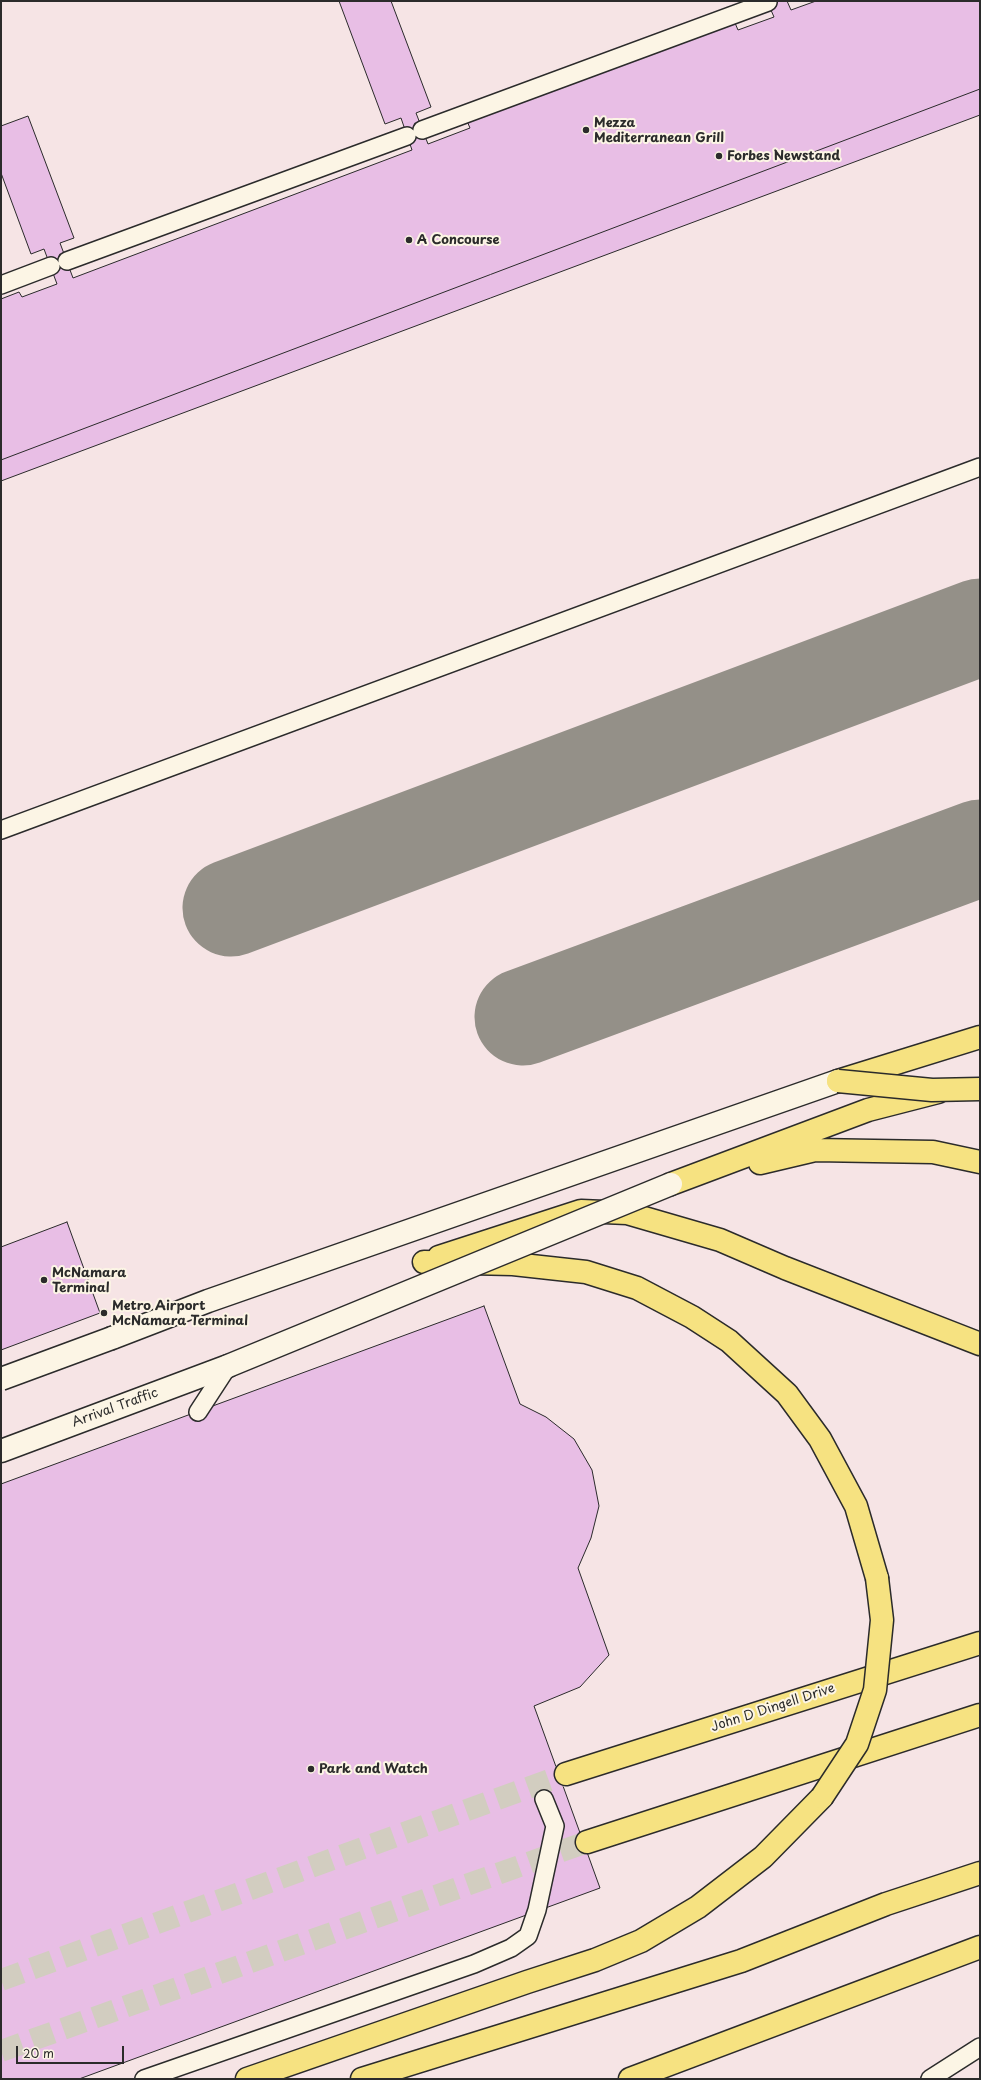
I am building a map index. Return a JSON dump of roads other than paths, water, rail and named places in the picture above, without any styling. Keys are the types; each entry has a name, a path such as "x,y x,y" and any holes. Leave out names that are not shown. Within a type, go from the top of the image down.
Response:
{"highway":[{"path":"838,1081 980,1037"},
{"path":"672,1184 868,1110 980,1080"},
{"path":"838,1081 932,1090 980,1089"},
{"path":"672,1184 815,1150 933,1152 980,1162"},
{"path":"247,2079 595,1960 641,1941 698,1907 763,1857 822,1797 857,1744 875,1690 882,1620 877,1578 856,1506 820,1439 787,1394 729,1341 692,1318 637,1288 586,1272 513,1264 424,1262 581,1211 627,1213 720,1240 846,1292 980,1344"},
{"name":"John D Dingell Drive","path":"566,1774 980,1643"},
{"path":"587,1842 980,1715"},
{"path":"362,2079 742,1961 886,1904 980,1873"},
{"path":"630,2079 980,1947"}],"street":[{"path":"1,1379 216,1298 838,1081"},
{"name":"Arrival Traffic","path":"1,1451 228,1366 672,1184"}],"lane":[{"path":"67,261 768,2"},
{"path":"1,285 51,266"},
{"path":"1,830 980,467"},
{"path":"198,1412 228,1366"},
{"path":"144,2079 474,1964 511,1948 528,1936 537,1910 555,1826 544,1799"},
{"path":"930,2079 980,2047"}],"tunnel":[{"path":"1,1980 566,1774"},
{"path":"1,2051 587,1842"}],"tram line":[{"path":"1,460 980,89"}],"place":[{"name":"Mezza Mediterranean Grill","path":"586,130"},
{"name":"Forbes Newstand","path":"719,156"},
{"name":"A Concourse","path":"409,240"},
{"name":"McNamara Terminal","path":"44,1280"},
{"name":"Metro Airport McNamara Terminal","path":"104,1313"},
{"name":"Park and Watch","path":"311,1769"}]}
